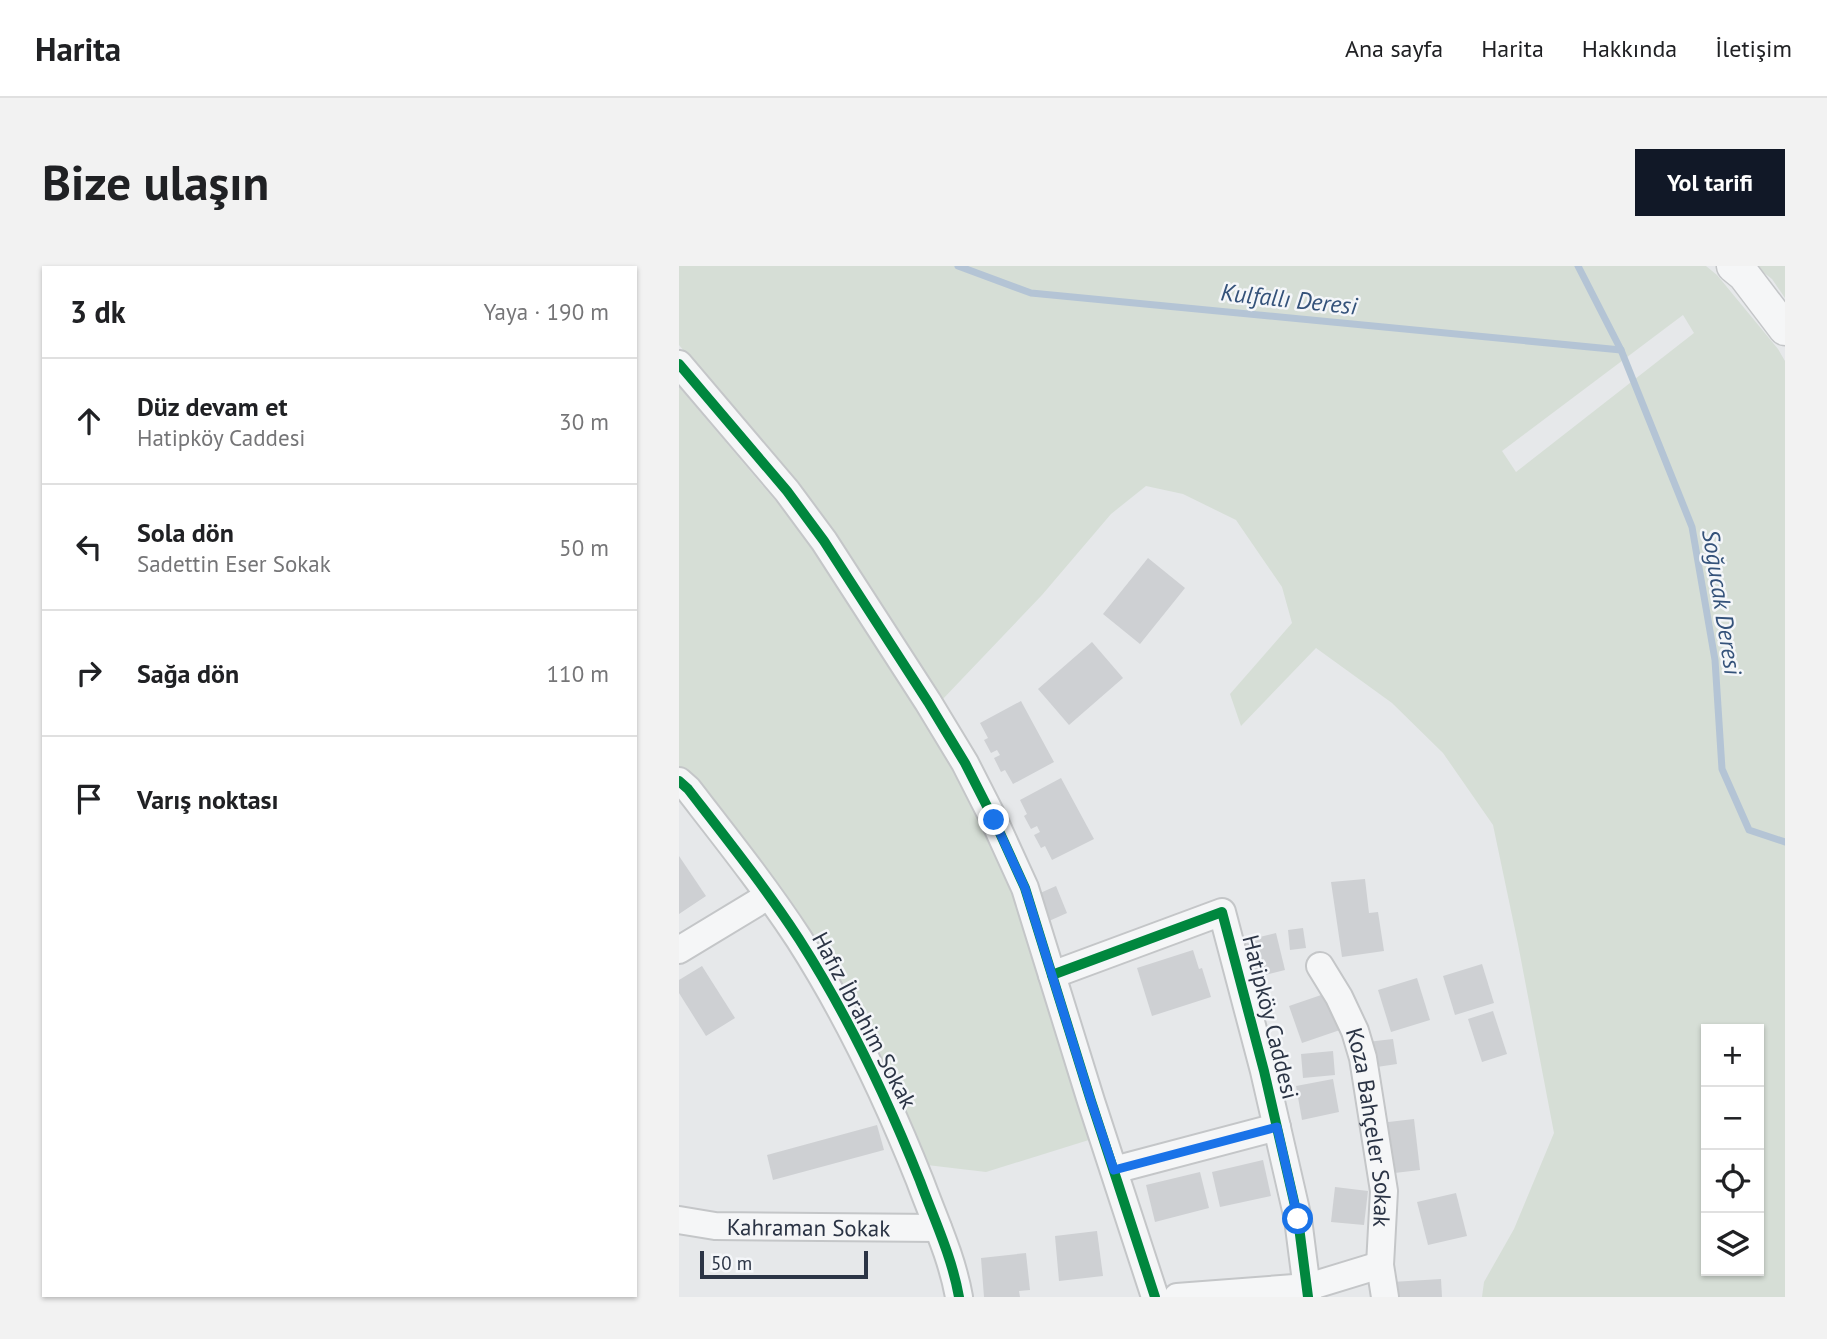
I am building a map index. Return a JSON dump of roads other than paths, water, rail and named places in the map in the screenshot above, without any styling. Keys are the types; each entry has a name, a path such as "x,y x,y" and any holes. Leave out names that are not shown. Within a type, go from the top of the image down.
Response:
{"street":[{"path":"1739,269 1785,329"},
{"path":"679,365 787,491 816,531 862,598 965,763 1020,877 1155,1297"},
{"name":"Hafız İbrahim Sokak","path":"679,781 688,789 799,939 847,1022 902,1135 947,1251 958,1297"},
{"path":"679,950 768,896"},
{"name":"Hatipköy Caddesi","path":"1052,975 1222,912 1298,1219 1308,1292"},
{"name":"Koza Bahçeler Sokak","path":"1320,966 1355,1031 1363,1058 1384,1191 1380,1265 1385,1297"},
{"path":"1114,1170 1277,1127"},
{"name":"Kahraman Sokak","path":"679,1220 715,1226 938,1227"},
{"path":"1177,1297 1308,1292 1380,1265"}],"waterway":[{"name":"Kulfallı Deresi","path":"958,266 1031,293 1621,350"},
{"name":"Soğucak Deresi","path":"1578,266 1621,350 1692,527 1715,660 1722,769 1749,830 1785,842"}]}
